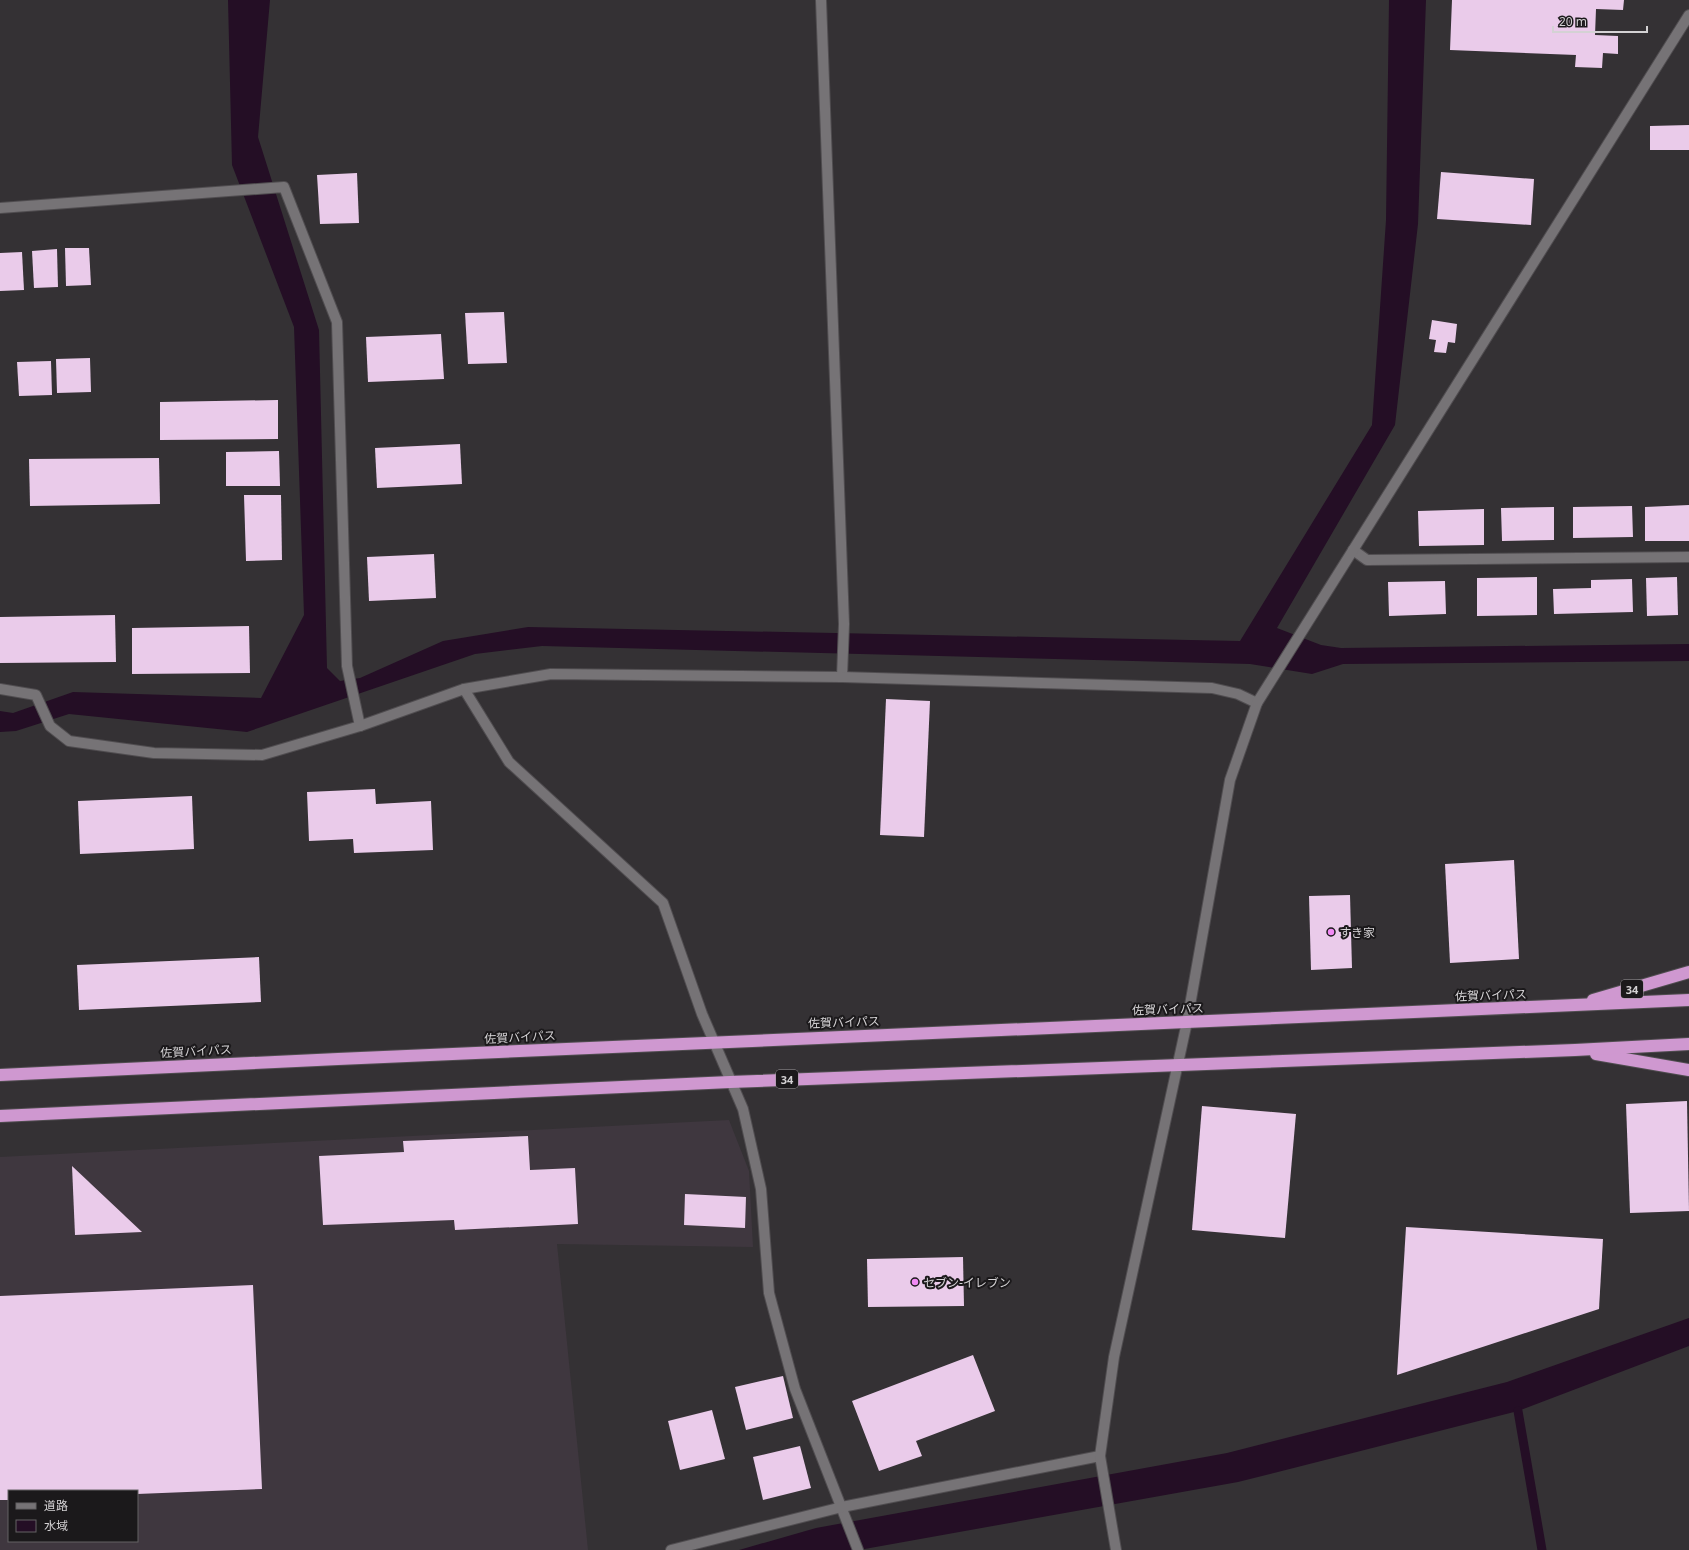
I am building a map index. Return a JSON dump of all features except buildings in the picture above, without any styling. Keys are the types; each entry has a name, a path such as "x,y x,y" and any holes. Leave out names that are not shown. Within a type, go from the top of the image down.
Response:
{"highway":[{"name":"34","path":"1574,1005 1689,972"},
{"name":"佐賀バイパス","path":"0,1075 713,1042 1689,1000"},
{"name":"34","path":"0,1116 730,1082 1575,1050 1689,1044"},
{"name":"34","path":"1575,1050 1689,1070"}],"street":[{"path":"822,0 844,624 842,677"},
{"path":"1116,1550 1100,1456 1114,1357 1187,1022 1230,780 1257,702 1689,15"},
{"path":"0,208 284,187 337,322 347,666 360,726"},
{"path":"1353,550 1367,560 1689,557"},
{"path":"0,689 36,695 50,726 69,741 154,753 262,756 360,726 464,689 550,674 842,677 1212,688 1238,694 1257,702"},
{"path":"464,689 509,762 663,903 713,1042 743,1109 761,1189 769,1293 795,1389 858,1550"},
{"path":"671,1550 842,1507 1100,1456"}],"shaded area":[{"path":"729,1120 749,1171 753,1247 557,1244 588,1550 0,1550 0,1157"}],"water":[{"path":"228,0 270,0 258,137 319,330 327,668 340,681 360,678 443,641 528,627 1240,641 1372,425 1386,220 1389,0 1426,0 1418,224 1395,425 1277,628 1321,645 1341,648 1689,644 1689,661 1343,664 1312,674 1250,664 542,646 475,654 247,732 69,714 16,731 0,732 0,711 13,713 73,692 261,698 304,615 294,327 232,165"},
{"path":"1689,1318 1689,1346 1518,1411 1238,1482 859,1550 739,1550 816,1528 1227,1453 1507,1382"}],"waterway":[{"path":"1518,1411 1542,1550"}],"place":[{"name":"すき家","path":"1331,932"},
{"name":"セブン-イレブン","path":"915,1282"}]}
